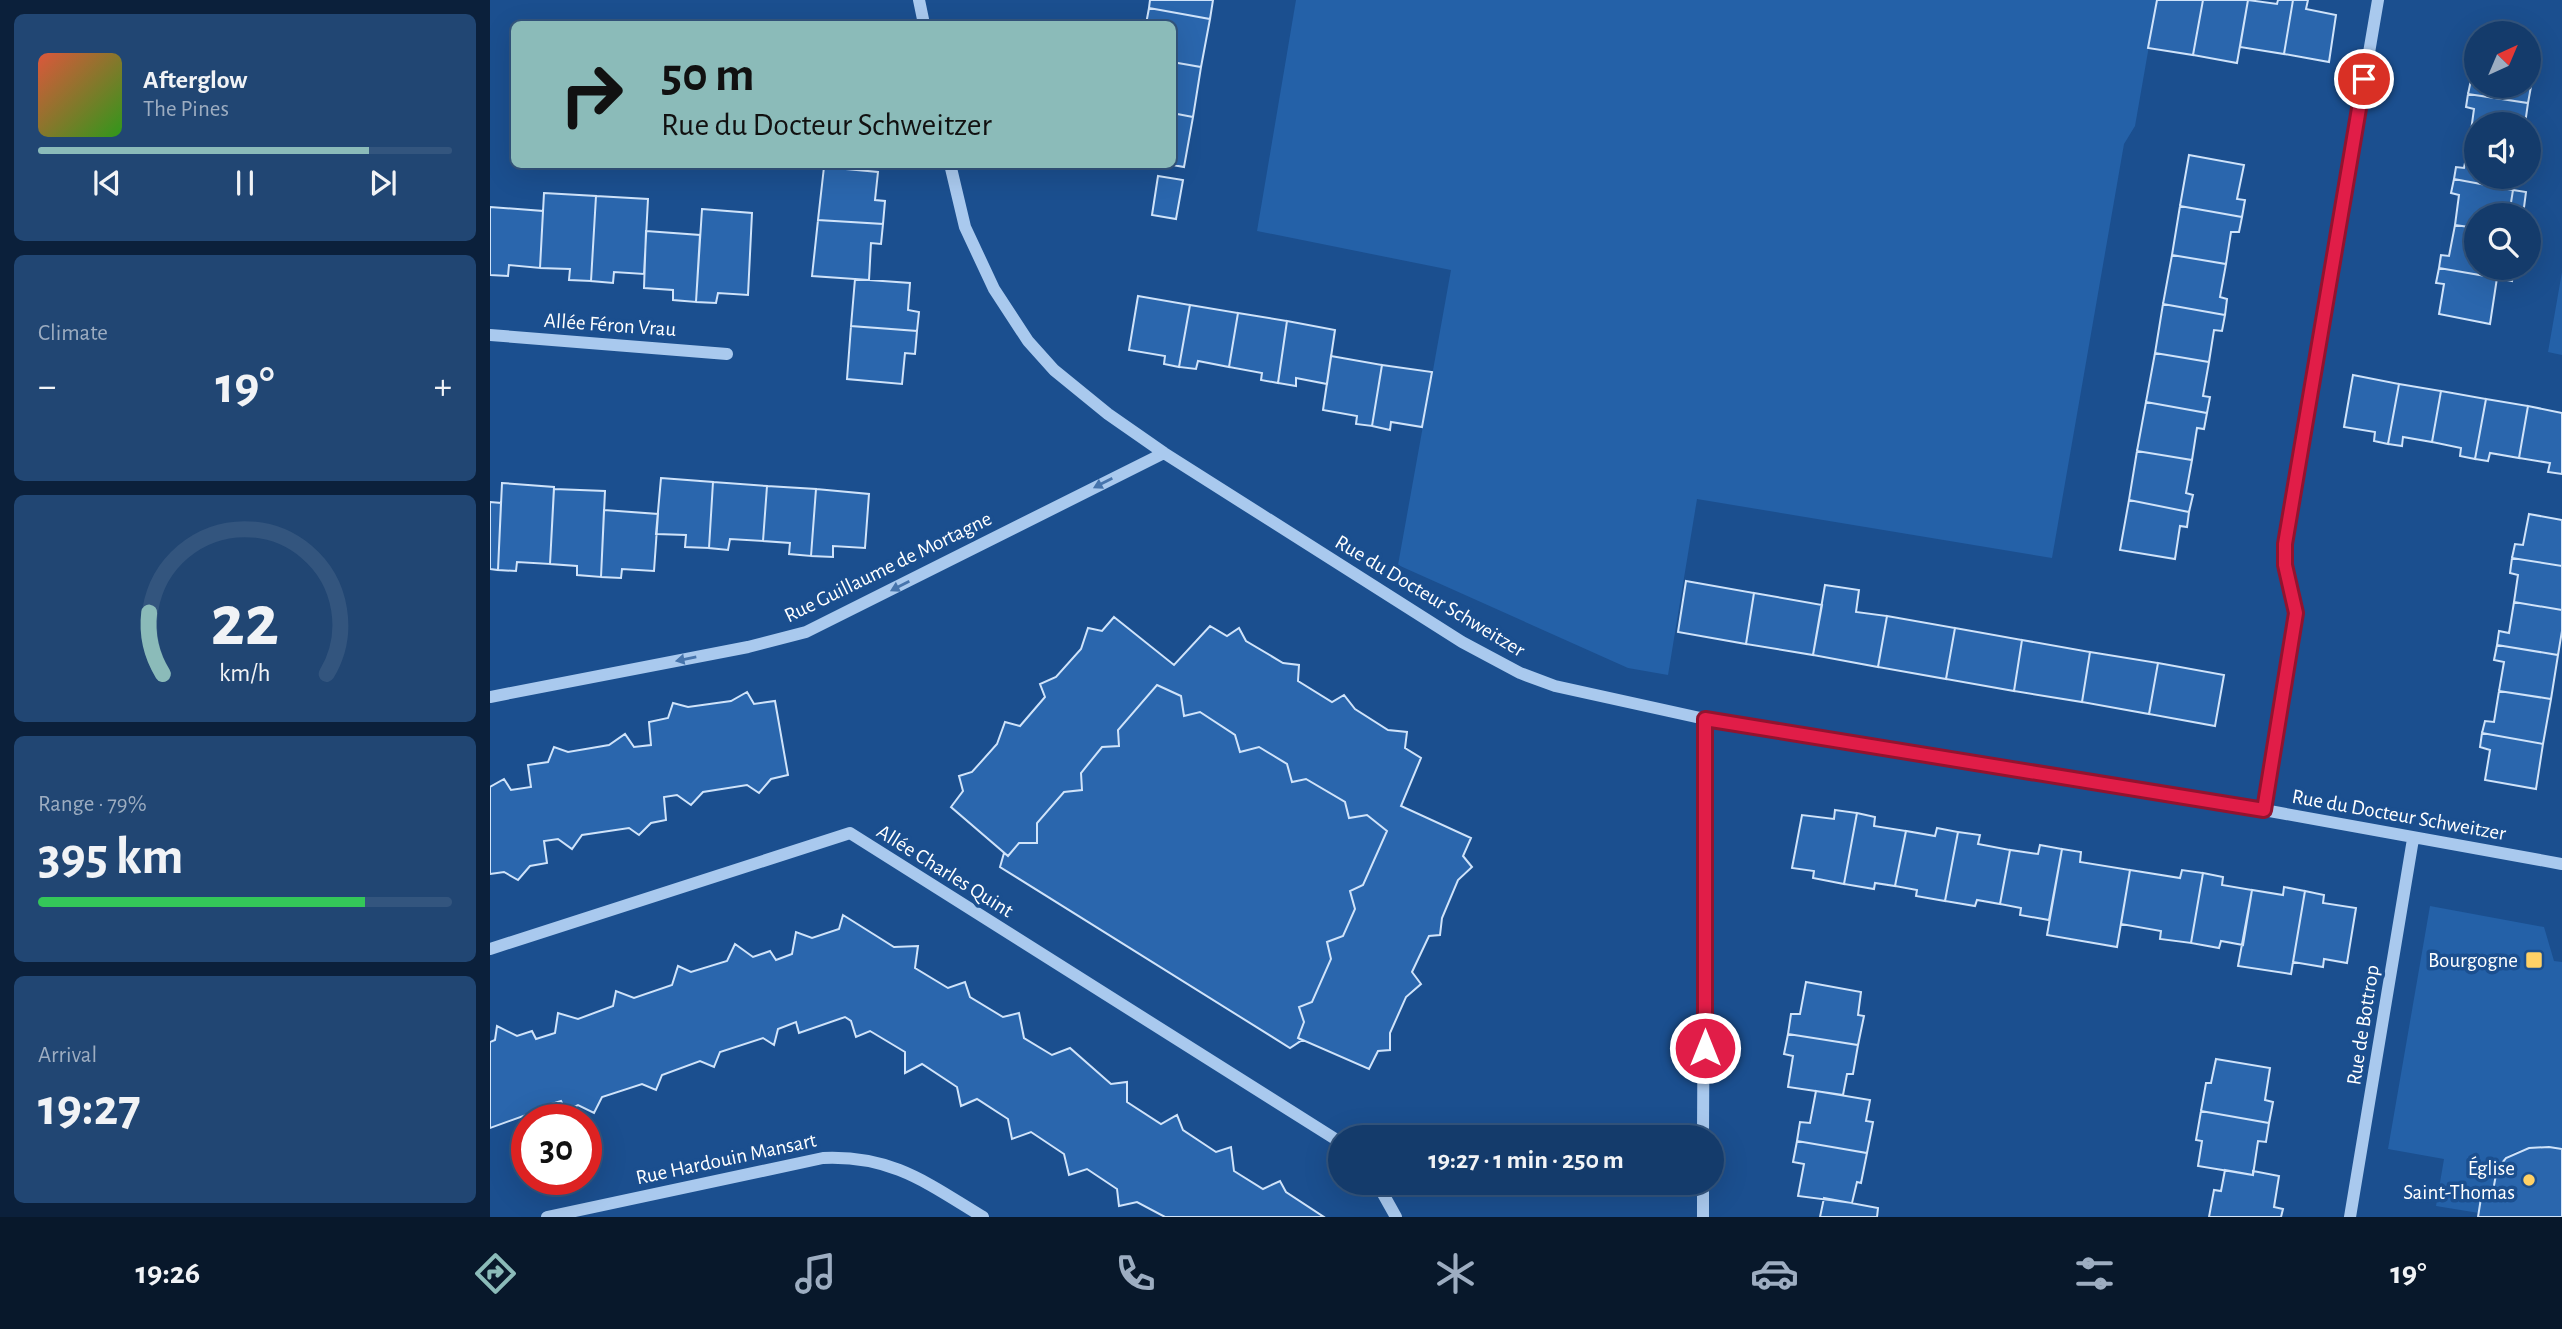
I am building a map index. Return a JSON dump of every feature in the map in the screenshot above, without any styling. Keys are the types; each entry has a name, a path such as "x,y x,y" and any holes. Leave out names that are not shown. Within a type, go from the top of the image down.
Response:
{"street":[{"path":"919,0 923,21"},
{"path":"2264,810 2296,613 2285,565 2285,544 2378,0"},
{"name":"Rue du Docteur Schweitzer","path":"951,168 965,227 977,256 994,289 1028,341 1054,370 1080,393 1164,453 1494,661 1520,673 1555,685 1705,719 2264,810 2562,864"},
{"name":"Allée Féron Vrau","path":"490,335 727,354"},
{"name":"Rue Guillaume de Mortagne","path":"490,697 748,647 806,632 1164,453"},
{"path":"1703,1125 1705,719"},
{"name":"Allée Charles Quint","path":"490,949 850,833 1328,1135"},
{"name":"Rue de Bottrop","path":"2350,1217 2413,839"},
{"name":"Rue Hardouin Mansart","path":"547,1217 823,1157 845,1157 889,1164 915,1176 983,1217"},
{"path":"1384,1195 1396,1217"},
{"path":"1703,1195 1703,1217"}],"shaded area":[{"path":"1296,0 2157,0 2135,126 2124,144 2052,558 1697,499 1668,675 1628,668 1398,565 1451,270 1257,231"},
{"path":"2562,272 2562,355 2548,352"},
{"path":"2430,906 2544,927 2554,961 2562,962 2562,1149 2526,1149 2509,1155 2497,1169 2493,1191 2481,1198 2479,1213 2436,1206 2444,1159 2388,1149"}],"building":[{"path":"1150,0 1213,0 1210,19 1149,8"},
{"path":"2157,0 2203,0 2193,55 2148,48"},
{"path":"2203,0 2248,0 2237,63 2193,55"},
{"path":"2248,0 2277,4 2278,0 2293,0 2284,54 2240,47"},
{"path":"2293,0 2308,0 2306,9 2336,15 2329,62 2284,54"},
{"path":"1149,8 1210,19 1201,67 1176,63 1176,21 1147,21"},
{"path":"1176,63 1201,67 1193,117 1176,114"},
{"path":"2467,98 2495,98 2528,103 2527,112 2474,112 2474,109 2466,107"},
{"path":"2495,98 2529,98 2528,103"},
{"path":"1176,114 1193,117 1184,167 1176,166"},
{"path":"2189,155 2244,165 2237,199 2245,200 2242,217 2180,206"},
{"path":"2456,167 2464,168 2464,181 2454,179"},
{"path":"824,168 878,172 875,200 885,201 883,224 818,220"},
{"path":"1158,176 1183,180 1176,219 1152,215"},
{"path":"2454,179 2464,181 2464,189 2513,190 2511,203 2464,203 2464,226 2455,225 2459,195 2451,193"},
{"path":"2513,190 2526,192 2525,203 2511,203"},
{"path":"544,193 596,196 591,281 569,280 570,269 540,268"},
{"path":"596,196 648,199 644,274 614,272 613,283 591,281"},
{"path":"2180,206 2242,217 2239,232 2231,232 2226,264 2172,255"},
{"path":"490,207 543,211 540,268 509,265 508,276 490,275"},
{"path":"702,209 752,213 748,295 718,293 716,303 696,302"},
{"path":"818,220 883,224 881,244 871,243 869,280 812,276"},
{"path":"2455,225 2464,226 2464,272 2439,268 2441,255 2449,256"},
{"path":"646,231 700,235 696,302 673,300 673,290 644,288"},
{"path":"2172,255 2226,264 2220,297 2227,299 2225,315 2163,304"},
{"path":"2439,268 2464,272 2464,280 2497,280 2490,324 2439,314 2444,284 2436,283"},
{"path":"855,279 910,283 908,310 919,312 917,331 851,326"},
{"path":"1138,296 1190,305 1179,367 1164,364 1165,356 1129,350"},
{"path":"2163,304 2225,315 2222,331 2214,330 2209,362 2155,353"},
{"path":"1190,305 1238,313 1229,367 1198,361 1196,369 1179,367"},
{"path":"1238,313 1287,321 1278,383 1261,380 1262,373 1229,367"},
{"path":"1287,321 1335,330 1327,384 1296,378 1296,386 1278,383"},
{"path":"851,326 917,331 915,354 905,353 902,384 847,379"},
{"path":"2155,353 2209,362 2203,396 2210,397 2207,413 2146,402"},
{"path":"1331,356 1382,365 1372,426 1356,424 1357,416 1323,410"},
{"path":"1382,365 1432,372 1422,427 1391,422 1390,430 1372,426"},
{"path":"2353,375 2399,384 2388,444 2374,441 2375,432 2344,427"},
{"path":"2399,384 2441,391 2432,442 2403,437 2402,446 2388,444"},
{"path":"2441,391 2486,399 2475,459 2460,456 2461,448 2432,442"},
{"path":"2486,399 2528,406 2519,458 2490,453 2488,461 2475,459"},
{"path":"2146,402 2207,413 2204,429 2197,428 2192,460 2137,451"},
{"path":"2528,406 2562,413 2562,474 2548,472 2550,463 2519,458"},
{"path":"2137,451 2192,460 2186,493 2193,495 2189,512 2129,500"},
{"path":"661,478 713,482 709,548 685,547 686,535 656,534"},
{"path":"713,482 767,486 763,541 730,539 728,550 709,548"},
{"path":"502,483 554,487 550,564 517,562 516,571 498,570"},
{"path":"767,486 816,489 811,556 789,554 790,543 763,541"},
{"path":"554,489 605,491 601,577 577,575 577,566 550,564"},
{"path":"816,489 869,494 865,548 833,546 833,557 811,556"},
{"path":"2129,500 2189,512 2187,527 2180,526 2175,559 2120,550"},
{"path":"490,502 501,503 498,570 490,569"},
{"path":"604,510 658,514 654,571 622,569 621,578 601,577"},
{"path":"2529,514 2562,520 2562,566 2512,558 2515,544 2523,545"},
{"path":"2512,558 2562,566 2562,610 2514,602 2518,575 2510,573"},
{"path":"1686,581 1754,593 1746,644 1678,632"},
{"path":"1825,585 1859,590 1856,612 1887,616 1878,667 1813,655"},
{"path":"1754,593 1822,605 1813,655 1746,644"},
{"path":"2514,602 2562,610 2558,655 2497,645 2499,631 2509,633"},
{"path":"1887,616 1955,628 1946,679 1878,667"},
{"path":"1114,617 1174,665 1210,626 1227,636 1239,628 1246,641 1283,663 1299,665 1298,681 1332,702 1344,695 1355,709 1388,730 1407,732 1405,748 1421,758 1401,806 1471,838 1463,856 1472,867 1458,880 1442,918 1440,935 1429,936 1412,972 1421,984 1406,997 1390,1033 1390,1050 1378,1051 1369,1069 1298,1038 1304,1022 1299,1007 1312,1002 1331,959 1327,942 1343,936 1355,909 1350,891 1363,885 1387,831 1367,815 1349,818 1345,802 1306,779 1292,782 1287,764 1259,747 1240,752 1235,735 1200,712 1184,716 1181,696 1157,685 1118,730 1119,746 1102,747 1081,773 1082,790 1064,792 1037,823 1037,843 1019,843 1008,856 951,807 963,791 959,776 972,772 997,744 1005,722 1020,726 1045,697 1040,684 1056,677 1081,649 1088,628 1102,631"},
{"path":"1955,628 2022,640 2014,691 1946,679"},
{"path":"2022,640 2090,652 2082,702 2014,691"},
{"path":"2497,645 2558,655 2551,699 2499,691 2504,662 2494,660"},
{"path":"2090,652 2158,663 2149,714 2082,702"},
{"path":"2158,663 2224,675 2215,726 2149,714"},
{"path":"1157,685 1181,696 1184,716 1200,712 1235,735 1240,752 1259,747 1287,764 1292,782 1306,779 1345,802 1349,818 1367,815 1387,831 1363,885 1350,891 1355,909 1343,936 1327,942 1331,959 1312,1002 1299,1007 1304,1022 1298,1038 1302,1040 1290,1048 1000,867 1004,853 1008,856 1019,843 1037,843 1037,823 1064,792 1082,790 1081,773 1102,747 1119,746 1118,730"},
{"path":"2499,691 2551,699 2543,744 2482,733 2485,721 2494,722"},
{"path":"747,692 754,704 775,701 788,775 771,779 759,793 747,785 703,792 691,805 677,795 664,797 666,820 651,823 639,835 629,828 582,835 572,849 558,839 544,841 547,863 530,866 518,880 504,872 490,874 490,787 504,779 511,790 531,787 528,765 548,762 554,747 568,752 609,745 625,734 634,747 651,745 649,722 668,718 673,703 688,707 731,701"},
{"path":"2482,733 2543,744 2536,789 2485,780 2490,750 2480,747"},
{"path":"1835,810 1857,813 1844,884 1813,878 1814,871 1792,868 1802,815 1834,819"},
{"path":"1857,813 1875,817 1874,826 1906,831 1895,886 1875,883 1874,889 1844,884"},
{"path":"1937,828 1958,832 1945,901 1916,896 1917,890 1895,886 1906,831 1935,836"},
{"path":"1958,832 1980,835 1978,844 2010,850 2000,904 1977,900 1975,906 1945,901"},
{"path":"2040,845 2062,849 2049,920 2020,915 2021,908 2000,904 2010,850 2038,854"},
{"path":"2062,849 2081,852 2080,862 2130,870 2117,947 2047,935"},
{"path":"2130,870 2180,878 2182,870 2203,873 2191,943 2160,939 2161,931 2121,924"},
{"path":"2203,873 2223,877 2222,885 2252,890 2243,945 2221,941 2219,948 2191,943"},
{"path":"2284,887 2305,891 2291,974 2238,966 2252,890 2283,895"},
{"path":"2305,891 2324,895 2323,903 2356,908 2347,963 2324,959 2323,967 2293,962"},
{"path":"843,915 894,947 918,946 915,968 948,988 965,982 970,997 1003,1017 1019,1013 1024,1038 1052,1055 1070,1048 1111,1084 1127,1082 1127,1102 1161,1124 1177,1115 1183,1130 1216,1152 1231,1147 1234,1171 1263,1189 1280,1181 1286,1192 1324,1217 1165,1217 1137,1202 1119,1206 1117,1189 1087,1169 1069,1175 1064,1154 1031,1132 1012,1139 1008,1119 977,1099 961,1106 957,1087 922,1064 905,1073 905,1052 870,1031 856,1037 851,1021 845,1017 799,1033 796,1022 778,1029 774,1045 763,1038 720,1052 714,1067 700,1061 662,1075 656,1090 642,1084 602,1097 598,1104 562,1104 561,1101 552,1104 511,1104 511,1120 490,1128 490,1042 495,1040 497,1026 517,1036 532,1031 536,1039 555,1033 558,1013 578,1019 613,1006 616,991 634,998 672,985 678,966 691,972 727,961 735,944 753,957 770,951 776,960 792,954 796,932 812,938 839,929"},
{"path":"1806,982 1861,992 1858,1015 1864,1016 1858,1045 1788,1034 1791,1014 1800,1014"},
{"path":"1788,1034 1858,1045 1853,1074 1847,1074 1843,1095 1788,1087 1793,1056 1784,1054"},
{"path":"2216,1059 2270,1068 2265,1100 2273,1102 2269,1123 2201,1111 2206,1083 2211,1083"},
{"path":"1816,1091 1870,1100 1866,1121 1873,1122 1867,1153 1797,1141 1800,1122 1810,1123"},
{"path":"2201,1111 2269,1123 2266,1142 2258,1141 2253,1175 2198,1166 2202,1141 2196,1140"},
{"path":"1797,1141 1867,1153 1861,1183 1857,1182 1852,1203 1798,1196 1804,1164 1793,1162"},
{"name":"Église Saint-Thomas","path":"2529,1148 2562,1149 2562,1217 2478,1217 2481,1198 2486,1192 2493,1191 2497,1169 2506,1158"},
{"path":"2225,1170 2279,1176 2274,1207 2283,1209 2281,1217 2209,1217 2214,1190 2221,1191"},
{"path":"1824,1198 1878,1208 1877,1217 1820,1217"}],"place":[{"name":"Bourgogne","path":"2534,960"},
{"name":"Église Saint-Thomas","path":"2529,1180"}],"route":[{"path":"1705,1048 1705,719 2264,810 2296,613 2285,565 2285,544 2364,79"}]}
